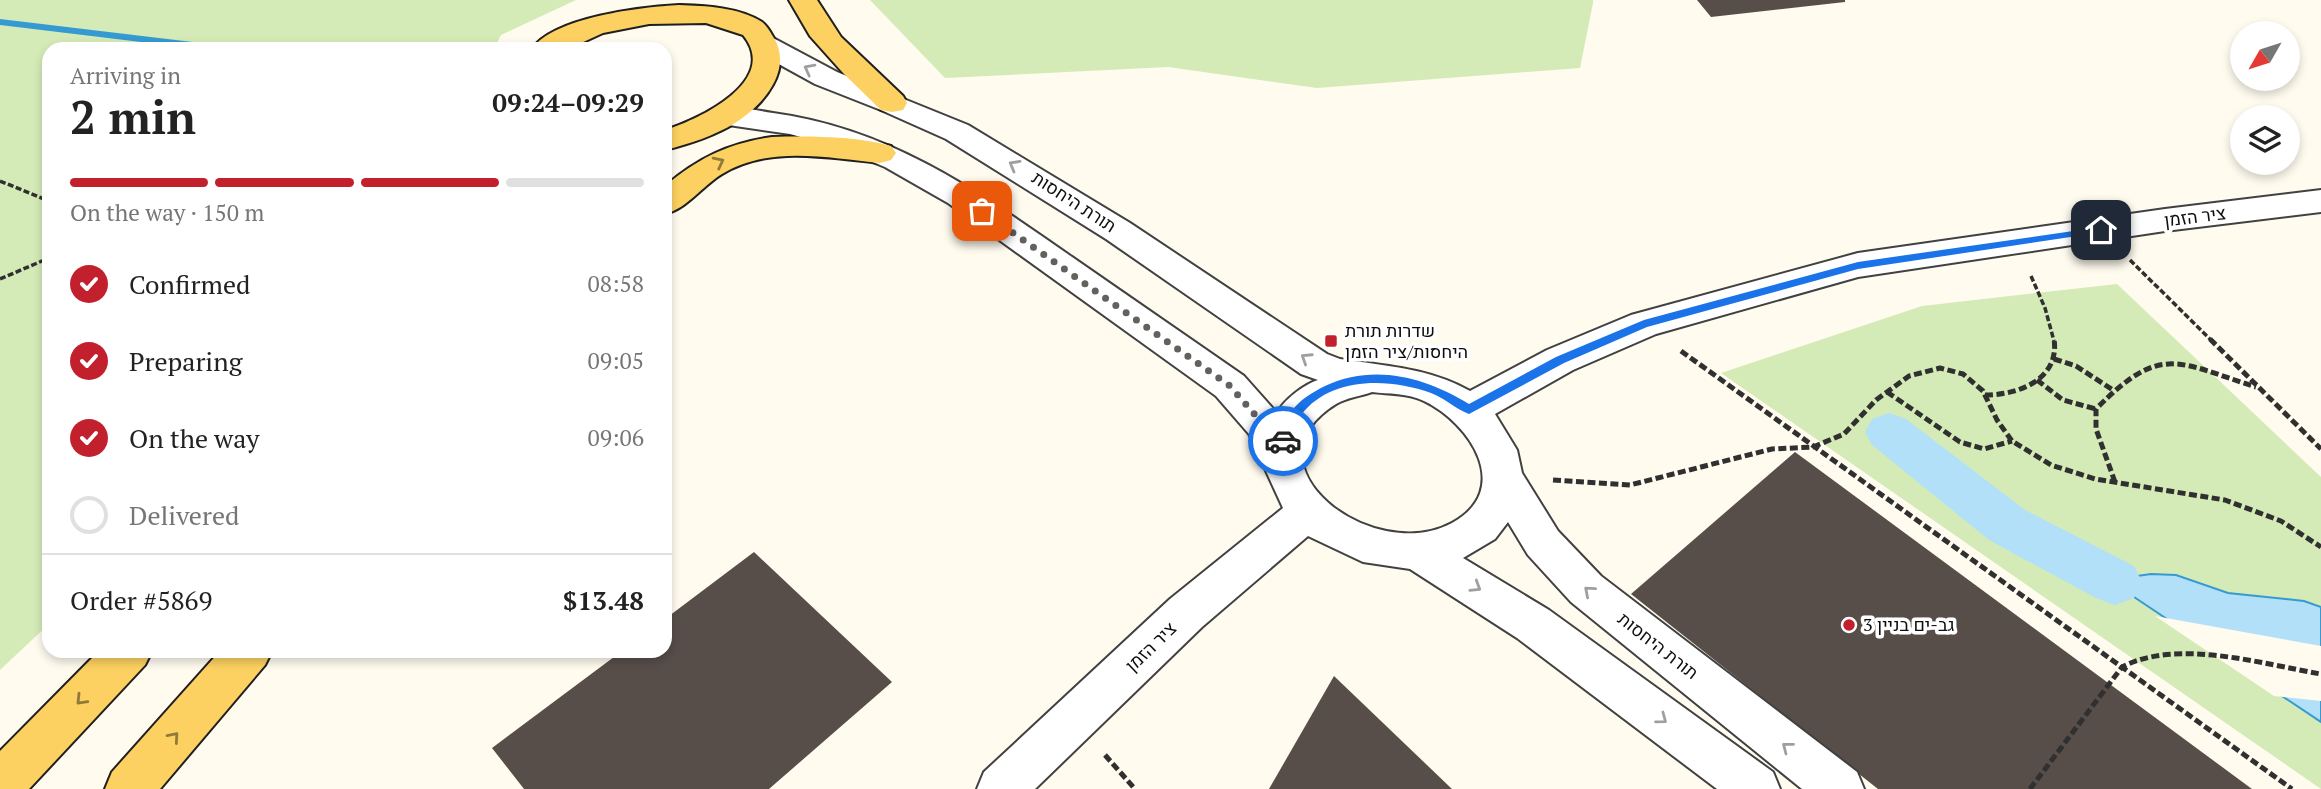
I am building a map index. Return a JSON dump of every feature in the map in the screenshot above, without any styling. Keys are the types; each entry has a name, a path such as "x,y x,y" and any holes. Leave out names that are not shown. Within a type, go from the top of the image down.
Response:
{"main road":[{"path":"803,0 810,18 838,51 892,103"},
{"path":"556,42 567,34 600,19 642,5 740,9 765,45 767,62 761,80 748,99 726,116 678,136"},
{"path":"672,197 711,166 744,152 791,146 880,153"},
{"path":"0,785 122,658"},
{"path":"129,789 242,658"}],"street":[{"name":"תורת היחסות","path":"765,45 827,78 957,132 1118,230 1314,364 1336,372 1371,378"},
{"path":"726,116 791,125 847,140 880,153 960,195 1230,386 1264,425 1282,462 1290,488 1307,512 1330,531 1357,543 1387,551 1418,552 1452,544 1480,527 1497,504 1503,477 1500,453 1487,430 1469,410 1438,390 1402,380 1371,378 1341,383 1315,396 1296,413 1284,436 1282,462"},
{"name":"ציר הזמן","path":"1469,410 1560,360 1644,324 1858,265 2321,201"},
{"name":"תורת היחסות","path":"1503,477 1543,543 1586,589 1840,789"},
{"name":"ציר הזמן","path":"1001,789 1186,613 1307,512"},
{"path":"1418,552 1533,624 1756,789"}],"path":[{"path":"0,181 42,198"},
{"path":"2101,230 2321,449"},
{"path":"1985,395 2013,393 2037,380 2052,365 2054,359 2053,340 2036,283 2005,243"},
{"path":"0,279 42,261"},
{"path":"1644,324 2292,789"},
{"path":"2054,359 2076,366 2113,390"},
{"path":"2116,482 2096,429 2096,409 2120,382 2148,365 2165,360 2257,387"},
{"path":"1503,477 1630,485 1772,449 1813,447 1844,434 1887,392 1909,376 1940,368 1963,374 1985,395 1997,420 2012,441 2051,465 2095,479 2225,500 2281,521 2321,547"},
{"path":"2037,380 2063,400 2096,409"},
{"path":"1887,392 1960,442 1984,449 2012,441"},
{"path":"2029,789 2122,667 2131,659 2160,653 2213,656 2321,674"},
{"path":"1110,761 1135,789"}],"green space":[{"path":"0,0 576,0 501,35 498,42 42,42 42,631 0,670"},
{"path":"870,0 1593,0 1593,3 1580,68 1317,88 1168,67 945,78"},
{"path":"2117,284 2321,477 2321,789 1721,373 1922,306"}],"water":[{"path":"2176,575 2228,593 2304,601 2321,607 2321,722 2134,597 2107,576"}],"pier":[{"path":"2155,616 2321,646 2321,701 2274,696"}],"building":[{"path":"1697,0 1845,0 1845,2 1711,17"},
{"name":"גב-ים בניין 3","path":"1795,452 2252,789 1878,789 1631,594"},
{"path":"754,552 892,682 769,789 524,789 492,748 613,658 672,658 672,614"},
{"path":"1334,676 1452,789 1269,789"}],"waterway":[{"path":"0,22 167,42"},
{"path":"1889,432 2007,525 2115,582"}],"way so far":[{"path":"982,211 1230,386 1264,425 1282,462 1283,441"}],"place":[{"name":"שדרות תורת היחסות/ציר הזמן","path":"1331,341"},
{"name":"גב-ים בניין 3","path":"1849,625"}],"route":[{"path":"1283,441 1296,413 1315,396 1341,383 1371,378 1402,380 1438,390 1469,410 1560,360 1644,324 1858,265 2101,230"}]}
